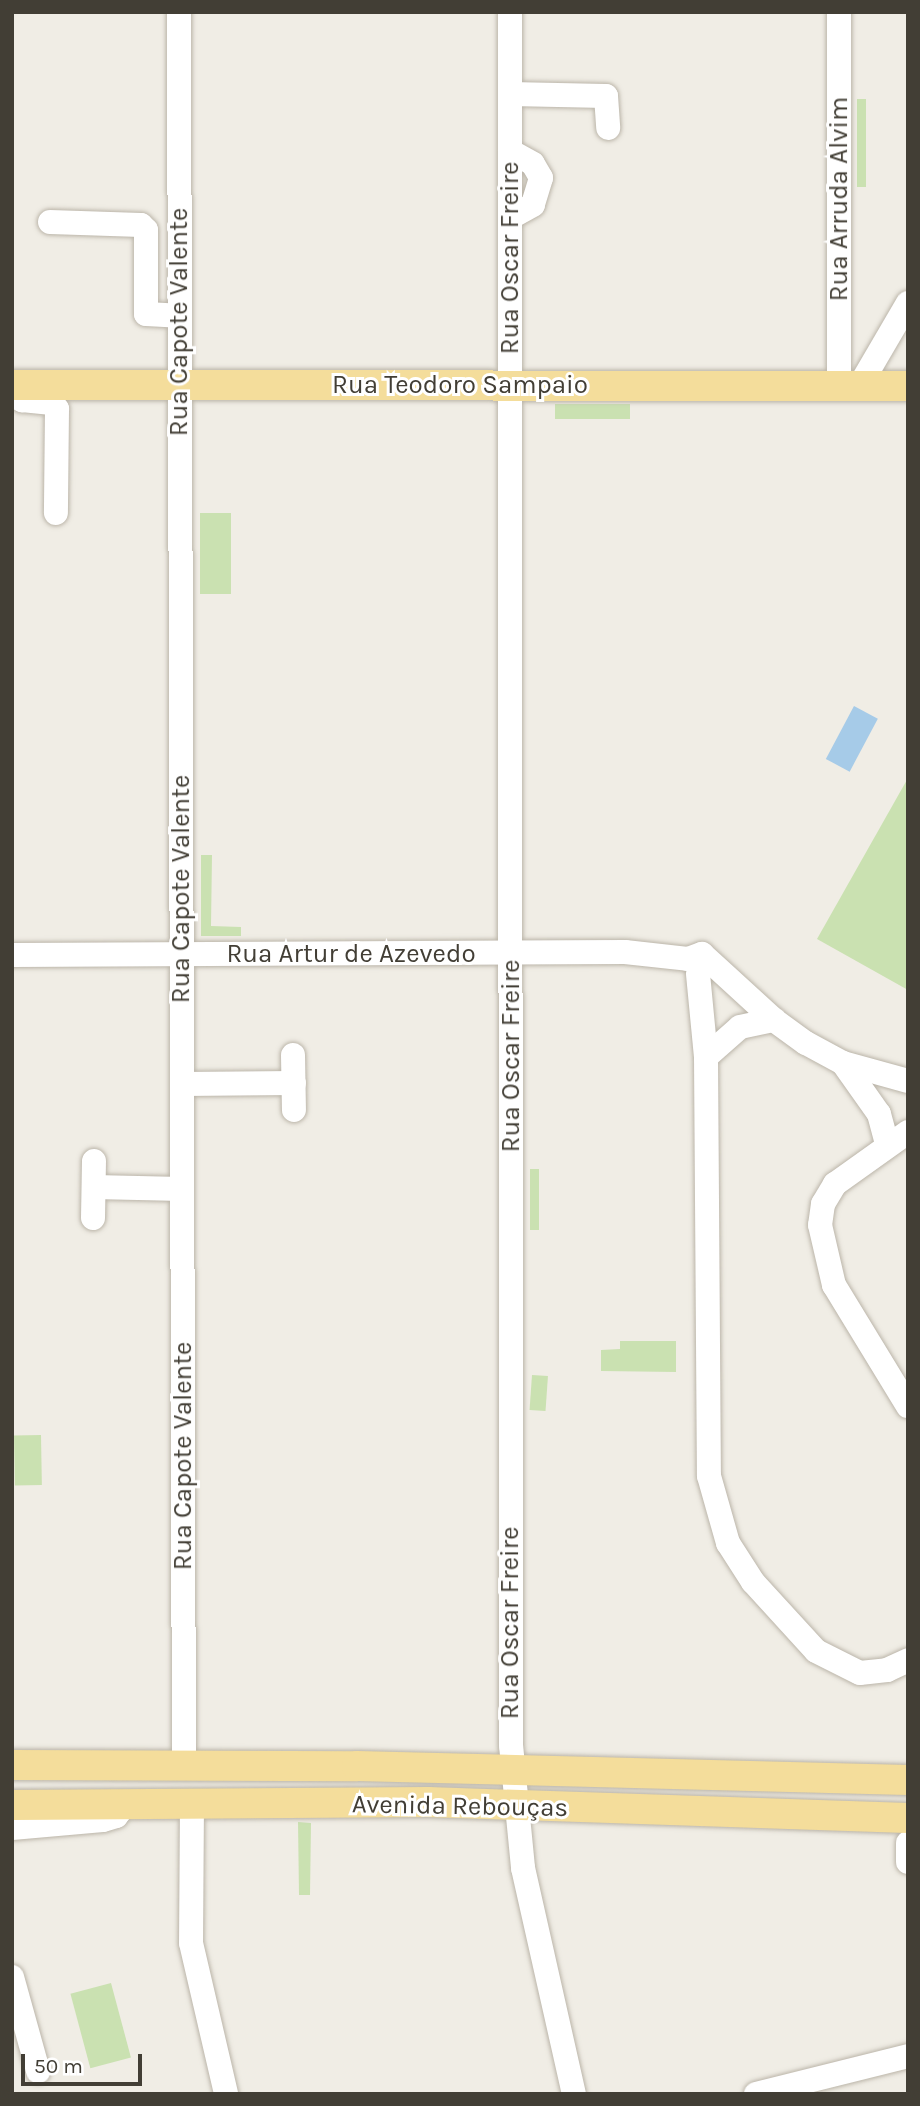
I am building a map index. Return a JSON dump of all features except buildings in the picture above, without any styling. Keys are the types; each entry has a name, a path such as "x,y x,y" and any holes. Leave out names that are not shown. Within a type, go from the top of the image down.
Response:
{"main road":[{"name":"Rua Teodoro Sampaio","path":"15,386 908,386"},
{"name":"Avenida Rebouças","path":"12,1765 513,1769 908,1780"},
{"name":"Avenida Rebouças","path":"12,1805 192,1802 515,1804 908,1818"}],"street":[{"name":"Rua Capote Valente","path":"179,12 172,317 179,385 184,1765"},
{"name":"Rua Oscar Freire","path":"510,12 513,1769 515,1804 533,1922 574,2094"},
{"name":"Rua Arruda Alvim","path":"839,12 849,385"},
{"path":"510,94 606,96 608,128"},
{"path":"50,222 141,225 146,230 144,310 148,316 172,317"},
{"path":"849,385 908,303"},
{"path":"15,386 22,400 52,403 57,409 56,513"},
{"name":"Rua Artur de Azevedo","path":"12,955 636,953 698,965"},
{"path":"698,965 774,1020 844,1063 908,1081"},
{"path":"698,965 706,1057 709,1476 728,1543 753,1582 828,1659 860,1673 887,1670 908,1660"},
{"path":"706,1057 740,1027 774,1020"},
{"path":"293,1055 294,1110"},
{"path":"844,1063 897,1138 835,1185 823,1204 820,1225 834,1285 908,1406"},
{"path":"182,1084 294,1083"},
{"path":"93,1218 94,1161"},
{"path":"94,1187 182,1189"},
{"path":"192,1802 191,1943 226,2094"},
{"path":"12,1828 103,1820 116,1816 127,1803"},
{"path":"908,1843 908,1862"},
{"path":"12,1977 38,2071"},
{"path":"768,2092 908,2056"}],"green space":[{"path":"857,99 866,99 866,187 857,187"},
{"path":"555,404 630,404 630,419 555,419"},
{"path":"200,513 231,513 231,594 200,594"},
{"path":"908,778 908,990 817,939"},
{"path":"201,855 212,855 211,926 241,927 241,936 201,936"},
{"path":"530,1169 539,1169 539,1230 530,1230"},
{"path":"620,1341 676,1341 676,1372 601,1371 601,1350 620,1349"},
{"path":"532,1375 548,1376 546,1411 530,1410"},
{"path":"14,1435 41,1435 42,1485 15,1485"},
{"path":"298,1822 311,1823 310,1895 299,1895"},
{"path":"111,1983 131,2057 90,2068 70,1994"}],"water":[{"path":"854,706 878,719 850,772 826,759"}]}
